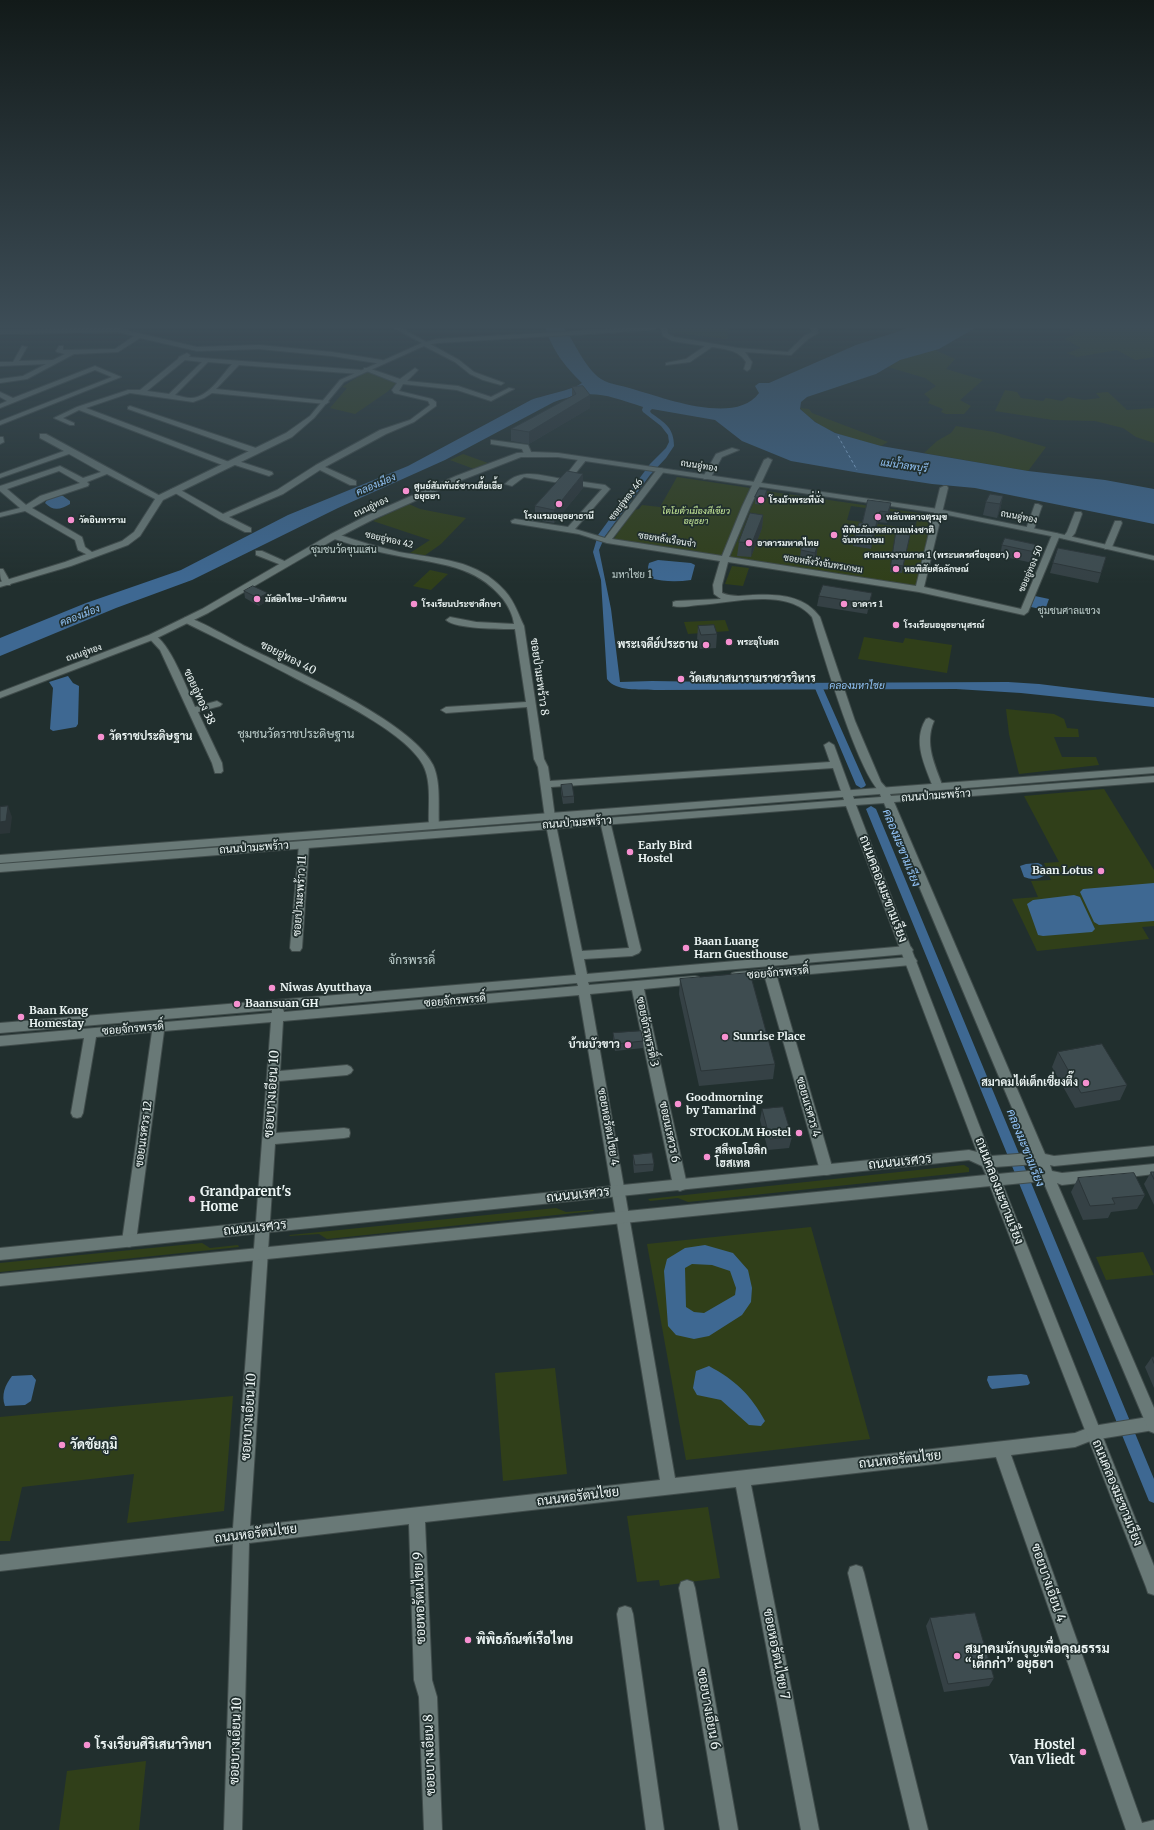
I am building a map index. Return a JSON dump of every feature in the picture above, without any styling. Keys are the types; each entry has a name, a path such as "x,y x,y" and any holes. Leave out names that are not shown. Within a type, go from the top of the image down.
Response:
{"street":[{"path":"0,424 27,413"},
{"path":"67,413 57,418 72,424"},
{"path":"94,413 230,463 269,474"},
{"path":"146,413 256,451"},
{"path":"0,571 3,584 92,555 133,538 142,528 160,498 294,432 315,413"},
{"path":"222,517 280,492 319,467 383,432 412,422 423,413"},
{"path":"43,436 107,472 160,498"},
{"path":"494,442 525,447 528,454"},
{"path":"707,477 719,456 735,450"},
{"path":"0,476 71,451"},
{"name":"ถนนอู่ทอง","path":"0,695 152,637 187,620 334,536 459,478 508,459 528,454 558,455 938,510 1068,537 1154,558"},
{"path":"555,492 584,459"},
{"path":"768,460 756,484 724,559 717,591 723,597 729,599 792,599 807,606 816,617 837,689 862,751 877,783 885,795 1041,1176 1150,1425"},
{"path":"319,467 353,483"},
{"path":"0,515 27,508 43,498 85,484 60,468 1,489"},
{"name":"ซอยอู่ทอง 46","path":"606,541 659,470"},
{"path":"82,481 107,472"},
{"path":"509,484 518,477 524,475 606,488 570,530"},
{"path":"919,589 944,488"},
{"path":"1,489 27,508 79,539 81,548 92,555"},
{"path":"174,490 248,530"},
{"path":"1030,529 1038,506"},
{"path":"1068,537 1078,514"},
{"name":"ซอยหลังเรือนจำ","path":"515,521 528,521 570,530 606,541 724,559"},
{"path":"1108,547 1118,523"},
{"name":"ซอยอู่ทอง 50","path":"1024,612 1056,535"},
{"name":"ซอยอู่ทอง 42","path":"334,536 379,549 462,566"},
{"path":"259,553 286,564"},
{"name":"ซอยหลังวังจันทรเกษม","path":"724,559 919,589 1024,612"},
{"name":"ซอยป่ามะพร้าว 8","path":"462,566 482,577 502,592 514,608 520,626 539,759 544,767 551,821"},
{"path":"676,604 722,602 729,599"},
{"name":"ซอยอู่ทอง 40","path":"187,620 324,690 378,720 417,749 428,765 431,778 434,825"},
{"path":"450,620 478,626 520,626"},
{"name":"ซอยอู่ทอง 38","path":"152,637 164,650 217,763 218,771"},
{"path":"192,711 217,704"},
{"path":"446,710 531,704"},
{"path":"929,722 925,728 924,736 930,764 938,787"},
{"name":"ถนนคลองมะขามเรียง","path":"829,745 909,956 1101,1432 1154,1587"},
{"path":"546,784 837,765"},
{"name":"ถนนป่ามะพร้าว","path":"885,795 938,787 1026,785 1154,770"},
{"name":"ถนนป่ามะพร้าว","path":"0,868 304,844 551,821 885,795 1026,785 1154,779"},
{"name":"ถนนป่ามะพร้าว","path":"0,859 434,825 551,821 605,821 849,798"},
{"name":"ซอยหอรัตนไชย 4","path":"551,821 578,955 669,1486"},
{"path":"578,955 632,952 635,950 605,821"},
{"name":"ซอยป่ามะพร้าว 11","path":"296,948 304,844"},
{"path":"832,956 836,968"},
{"name":"ซอยจักรพรรดิ์","path":"0,1028 58,1023 278,1011 583,984 723,966 832,956 909,956"},
{"name":"ซอยจักรพรรดิ์","path":"583,984 637,985 770,974 836,968 909,956"},
{"path":"723,966 726,977"},
{"name":"ซอยนเรศวร 4","path":"770,974 826,1170"},
{"name":"ซอยจักรพรรดิ์ 3","path":"637,985 658,1079"},
{"name":"ซอยจักรพรรดิ์","path":"0,1041 159,1027 278,1011"},
{"name":"ซอยบางเอียน 10","path":"233,1830 241,1535 278,1011"},
{"path":"55,1036 58,1023"},
{"name":"ซอยนเรศวร 12","path":"129,1241 159,1027"},
{"path":"77,1113 91,1033"},
{"path":"273,1077 347,1070"},
{"name":"ซอยนเรศวร 6","path":"658,1079 680,1185"},
{"path":"268,1139 344,1133"},
{"name":"ถนนนเรศวร","path":"0,1254 969,1155 993,1162 1034,1158 1054,1161 1154,1151"},
{"path":"0,1280 1000,1179 1041,1176 1062,1179 1154,1169"},
{"name":"ถนนหอรัตนไชย","path":"0,1563 1075,1440 1101,1432 1150,1425"},
{"name":"ซอยบางเอียน 4","path":"1002,1448 1135,1830"},
{"name":"ซอยหอรัตนไชย 7","path":"742,1478 810,1830"},
{"name":"ซอยหอรัตนไชย 9","path":"417,1515 423,1680"},
{"path":"856,1573 919,1830"},
{"name":"ซอยบางเอียน 6","path":"687,1588 729,1830"},
{"path":"625,1614 655,1830"},
{"name":"ซอยบางเอียน 8","path":"423,1680 427,1688 428,1697 433,1830"},
{"path":"1148,1830 1154,1829"}],"green space":[{"path":"805,413 813,413 888,442 881,446 848,437 827,429"},
{"path":"944,413 965,413 964,414"},
{"path":"1010,413 1154,413 1154,443 1136,437 1123,428 1095,421 1053,420"},
{"path":"956,426 994,432 1046,447 1028,471 924,453 937,441 951,433"},
{"path":"463,454 488,463 474,469 450,460"},
{"name":"โตโยต้าเมืองสีเขียว อยุธยา","path":"677,477 750,488 722,556 613,540 634,510 639,509 642,505 660,507"},
{"path":"759,490 933,515 916,586 730,557","holes":["851,506 918,515 915,529 847,520"]},
{"path":"409,504 420,509 466,518 441,544 424,556 410,553 430,540 373,521"},
{"path":"732,566 749,568 743,586 725,584"},
{"path":"430,570 448,574 431,590 413,586"},
{"path":"725,620 729,631 688,634 684,622"},
{"path":"864,637 903,643 905,638 952,645 947,673 858,659"},
{"path":"1006,709 1054,714 1064,719 1067,728 1078,729 1079,737 1054,737 1062,757 1096,757 1099,765 1019,774 1009,734"},
{"path":"1104,789 1154,870 1154,926 1142,927 1149,939 1037,951 1012,899 1038,897 1031,881 1051,880 1044,863 1059,862 1024,796"},
{"path":"964,1165 969,1168 969,1172 688,1202 678,1198 650,1201 648,1199"},
{"path":"556,1208 566,1212 594,1211 327,1239 319,1234 289,1236 290,1235"},
{"path":"811,1227 870,1439 686,1460 647,1244"},
{"path":"202,1243 210,1248 238,1245 239,1247 0,1272 0,1263"},
{"path":"1143,1252 1154,1275 1106,1280 1096,1257"},
{"path":"555,1368 567,1474 503,1481 495,1373"},
{"path":"233,1396 224,1511 127,1523 134,1474 22,1487 10,1541 0,1541 0,1417"},
{"path":"708,1507 720,1578 660,1586 659,1580 637,1582 627,1516"},
{"path":"146,1761 139,1830 59,1830 67,1771"}],"water":[{"name":"คลองเมือง","path":"506,413 533,413 445,460 338,508 192,580 116,608 0,656 0,638 86,603 181,570 288,515 408,466"},
{"name":"คลองมหาไชย","path":"645,413 652,413 668,426 674,440 674,446 666,458 650,475 605,536 599,550 611,609 620,682 1008,682 1039,684 1154,698 1154,707 1021,693 956,689 654,690 629,689 616,686 607,679 601,580 593,552 598,535 650,464 666,448 669,442 668,435 661,426"},
{"name":"แม่น้ำลพบุรี","path":"677,413 805,413 815,422 835,433 881,446 1028,471 1105,480 1154,489 1154,524 975,488 932,484 791,461 742,441 715,420"},
{"path":"56,496 63,496 70,501 70,504 63,508 57,509 48,506 45,503 47,500"},
{"path":"658,560 691,563 695,565 691,580 670,581 650,578 648,567 649,563"},
{"path":"1035,596 1049,599 1045,610 1031,607"},
{"path":"68,676 73,683 79,686 78,724 76,727 53,731 50,729 53,688 49,682"},
{"path":"1038,863 1042,865 1046,874 1035,879 1024,877 1020,866"},
{"path":"1154,883 1154,921 1099,925 1094,922 1080,892 1083,889"},
{"path":"1074,895 1080,897 1095,929 1092,932 1043,936 1038,935 1027,904 1033,900"},
{"path":"705,1245 733,1253 748,1270 752,1288 751,1302 742,1315 709,1336 694,1339 676,1335 668,1326 664,1271 667,1259 685,1248","holes":["692,1264 712,1265 730,1271 736,1288 735,1295 704,1313 694,1312 686,1307 685,1268"]},
{"path":"709,1366 727,1377 742,1389 754,1403 765,1421 761,1426 749,1425 721,1400 697,1395 693,1388 696,1371"},
{"path":"32,1375 36,1380 31,1401 25,1405 5,1406 3,1398 4,1390 12,1376"},
{"path":"1027,1375 1030,1383 1028,1385 992,1389 987,1380 988,1376"}],"building":[{"path":"540,413 560,413 529,432 511,429"},
{"path":"567,471 583,474 554,510 535,506"},
{"path":"759,489 767,490 764,498 755,497"},
{"path":"990,494 1003,496 1000,504 986,502"},
{"path":"868,500 891,503 888,512 880,511 872,539 855,536 859,523 862,523"},
{"path":"750,513 763,515 752,543 739,542"},
{"path":"896,533 910,535 903,566 891,565"},
{"path":"1005,538 1038,545 1035,552 1002,545"},
{"path":"803,542 818,544 815,553 801,550"},
{"path":"1058,548 1106,557 1101,573 1053,563"},
{"path":"823,585 872,593 869,604 819,596"},
{"path":"253,586 268,593 258,598 244,591"},
{"path":"714,625 717,634 701,635 698,626"},
{"path":"572,784 574,796 563,797 561,785"},
{"path":"8,806 6,821 0,822 0,807"},
{"name":"Sunrise Place","path":"750,973 775,1064 701,1071 680,979"},
{"path":"641,1031 643,1041 615,1044 613,1033"},
{"path":"1102,1044 1127,1085 1081,1093 1058,1052"},
{"path":"783,1107 792,1137 770,1139 762,1109"},
{"path":"652,1153 654,1164 635,1165 633,1155"},
{"path":"1151,1172 1154,1172 1154,1179"},
{"path":"1134,1173 1145,1195 1112,1198 1115,1204 1090,1206 1078,1178"},
{"name":"สมาคมนักบุญเพื่อคุณธรรม “เต็กก่า” อยุธยา","path":"975,1613 994,1678 948,1684 930,1618"}],"waterway":[{"name":"คลองมะขามเรียง","path":"818,686 861,785"},
{"name":"คลองมะขามเรียง","path":"871,809 1154,1496"}],"ferry route":[{"path":"838,436 857,470"}],"tunnel":[{"path":"530,519 544,504"}],"place":[{"name":"ศูนย์สัมพันธ์ชาวเตี้ยเอี้ย อยุธยา","path":"406,491"},
{"name":"โรงม้าพระที่นั่ง","path":"761,500"},
{"name":"โรงแรมอยุธยาธานี","path":"559,504"},
{"name":"พลับพลาจตุรมุข","path":"878,517"},
{"name":"วัดอินทาราม","path":"71,520"},
{"name":"พิพิธภัณฑสถานแห่งชาติ จันทรเกษม","path":"834,535"},
{"name":"อาคารมหาดไทย","path":"749,543"},
{"name":"ศาลแรงงานภาค 1 (พระนครศรีอยุธยา)","path":"1017,555"},
{"name":"หอพิสัยศัลลักษณ์","path":"896,569"},
{"name":"มัสยิดไทย–ปากิสตาน","path":"257,599"},
{"name":"โรงเรียนประชาศึกษา","path":"414,604"},
{"name":"อาคาร 1","path":"844,604"},
{"name":"โรงเรียนอยุธยานุสรณ์","path":"896,625"},
{"name":"พระอุโบสถ","path":"729,642"},
{"name":"พระเจดีย์ประธาน","path":"706,645"},
{"name":"วัดเสนาสนารามราชวรวิหาร","path":"681,679"},
{"name":"วัดราชประดิษฐาน","path":"101,737"},
{"name":"Early Bird Hostel","path":"630,852"},
{"name":"Baan Lotus","path":"1101,871"},
{"name":"Baan Luang Harn Guesthouse","path":"686,948"},
{"name":"Niwas Ayutthaya","path":"272,988"},
{"name":"Baansuan GH","path":"237,1004"},
{"name":"Baan Kong Homestay","path":"21,1017"},
{"name":"Sunrise Place","path":"725,1037"},
{"name":"บ้านบัวขาว","path":"628,1045"},
{"name":"สมาคมไต่เต็กเซี่ยงตึ๊ง","path":"1086,1083"},
{"name":"Goodmorning by Tamarind","path":"678,1104"},
{"name":"STOCKOLM Hostel","path":"799,1133"},
{"name":"สลีพอโฮลิก โฮสเทล","path":"707,1157"},
{"name":"Grandparent's Home","path":"192,1199"},
{"name":"วัดชัยภูมิ","path":"62,1445"},
{"name":"พิพิธภัณฑ์เรือไทย","path":"468,1640"},
{"name":"สมาคมนักบุญเพื่อคุณธรรม “เต็กก่า” อยุธยา","path":"957,1656"},
{"name":"โรงเรียนศิริเสนาวิทยา","path":"87,1745"},
{"name":"Hostel Van Vliedt","path":"1083,1752"}],"district":[{"name":"ชุมชนวัดขุนแสน","path":"344,550"},
{"name":"มหาไชย 1","path":"632,575"},
{"name":"ชุมชนศาลแขวง","path":"1069,611"},
{"name":"ชุมชนวัดราชประดิษฐาน","path":"296,735"},
{"name":"จักรพรรดิ์","path":"412,961"}]}
